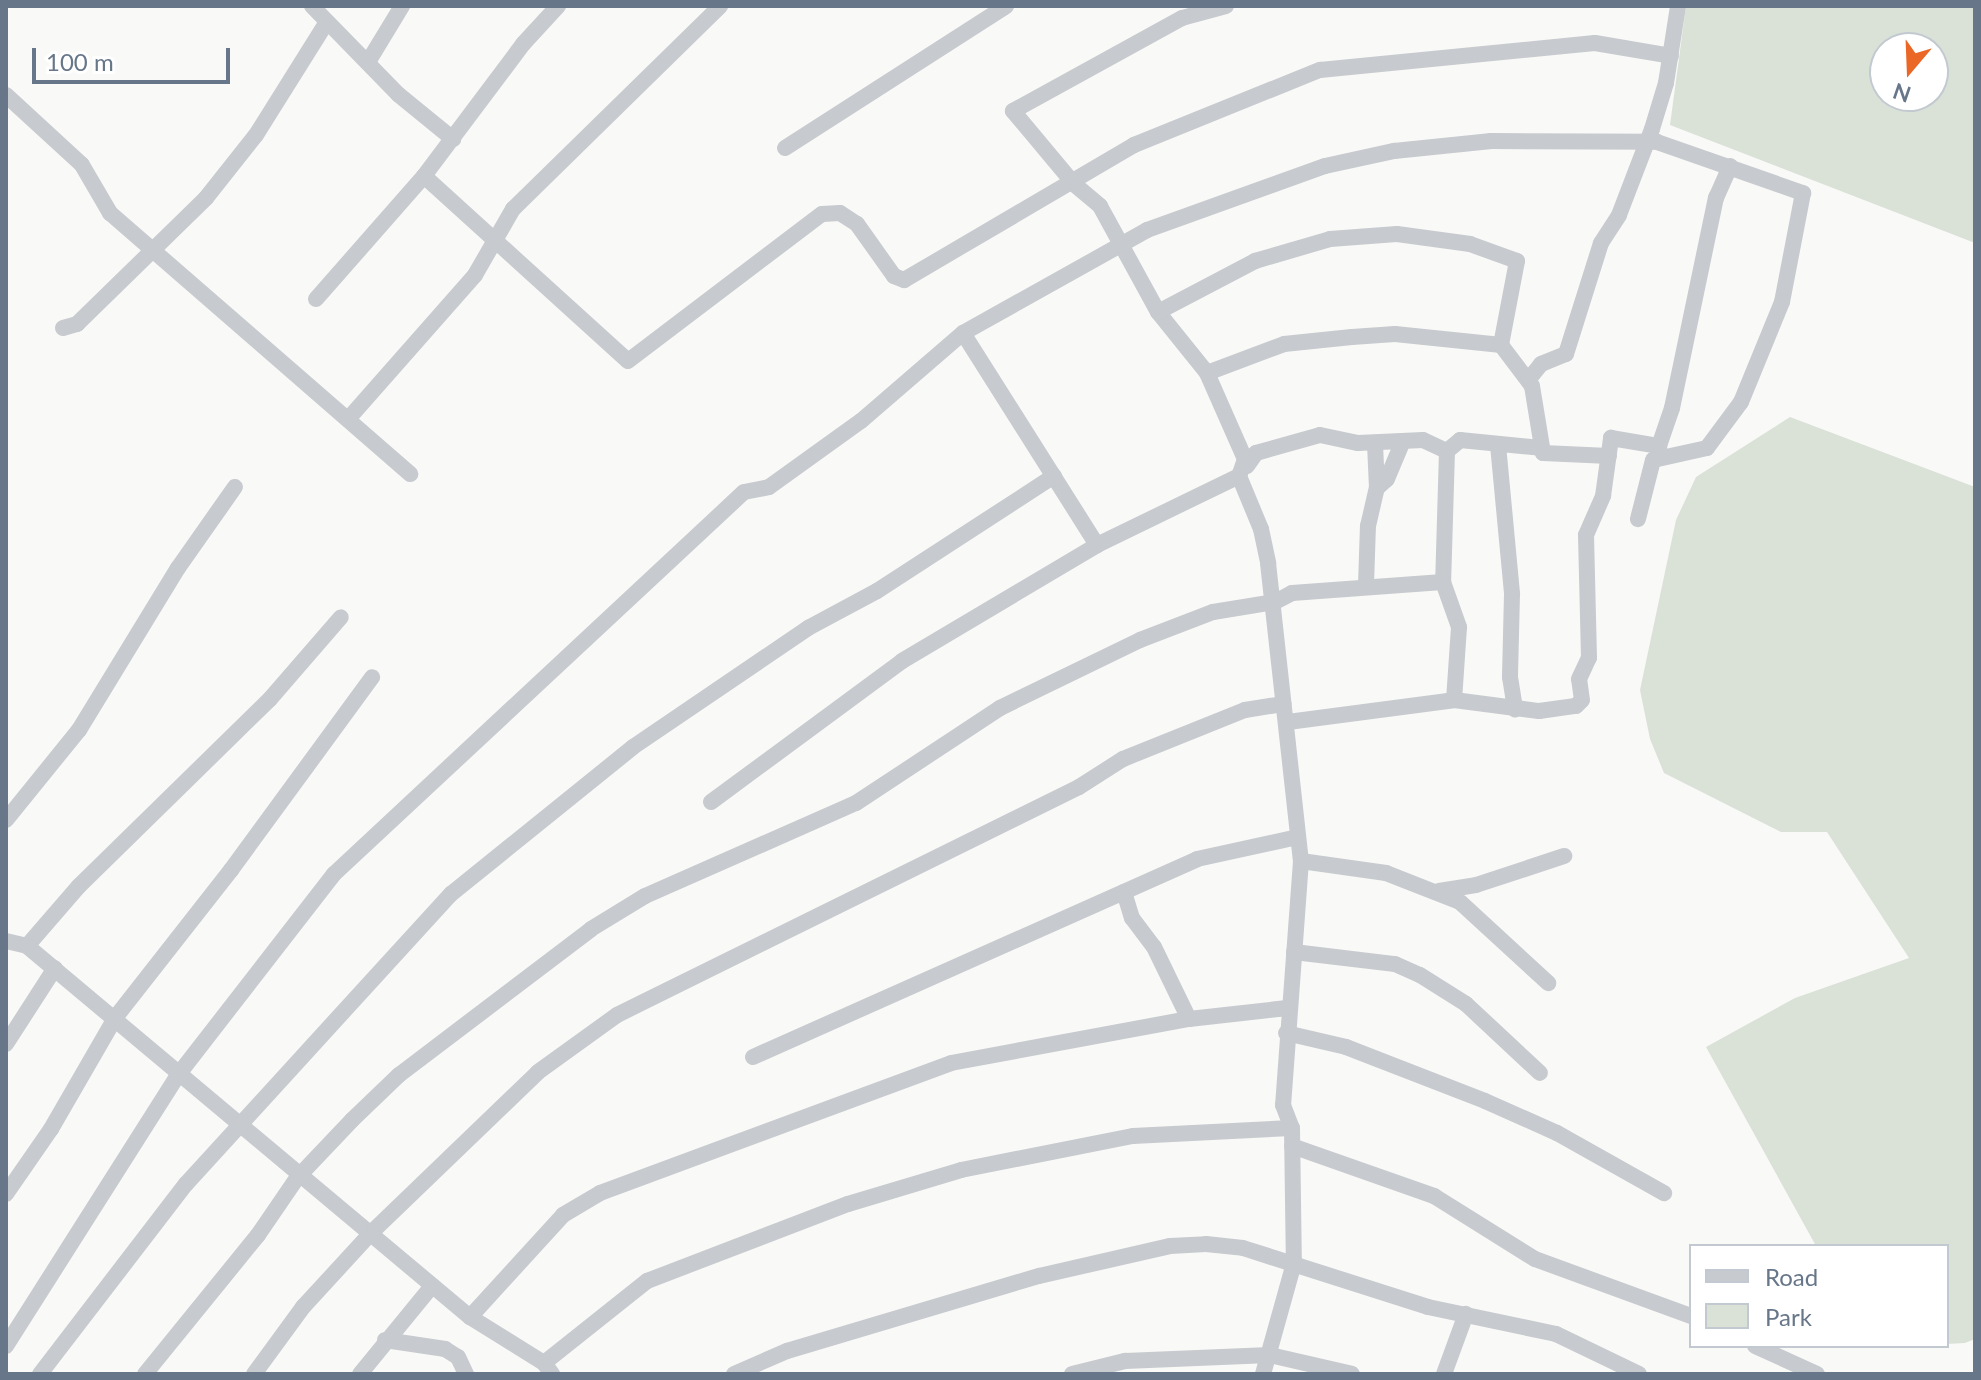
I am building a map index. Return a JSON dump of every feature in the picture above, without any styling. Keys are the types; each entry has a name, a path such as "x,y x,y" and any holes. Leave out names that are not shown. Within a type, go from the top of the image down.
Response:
{"street":[{"path":"312,6 453,139"},
{"path":"368,62 402,6"},
{"path":"316,299 424,176 523,44 558,6"},
{"path":"349,418 475,275 513,209 720,6"},
{"path":"785,148 1006,6"},
{"path":"1226,6 1182,18 1014,108 1074,184 1100,206 1158,312 1207,373 1261,529 1275,602 1301,861 1287,1008 1283,1105 1292,1128 1294,1263 1263,1374"},
{"path":"1529,379 1541,364 1566,354 1601,243 1619,215 1648,143 1671,56 1678,6"},
{"path":"63,328 77,324 206,198 256,135 327,22"},
{"path":"424,176 628,361 822,214 840,213 857,224 894,276 904,280 1074,184 1134,145 1320,70 1595,43 1671,56"},
{"path":"6,95 82,165 110,213 410,474"},
{"path":"6,1346 178,1075 316,894 466,747 604,627 744,492 769,487 861,421 963,333 1147,230 1238,194 1394,151 1570,138 1648,143 1730,166 1804,197 1782,302 1741,402 1707,448 1656,453 1611,438 1603,496 1586,535 1589,658 1579,679 1582,700 1576,706 1515,710 1454,700 1288,722"},
{"path":"1638,519 1672,408 1716,198 1730,166"},
{"path":"1158,312 1255,261 1330,239 1397,234 1470,244 1517,261 1501,345"},
{"path":"963,333 1097,545"},
{"path":"1207,373 1284,344 1352,337 1395,334 1501,345 1529,379 1543,453 1609,456"},
{"path":"711,802 902,661 1097,545 1243,471 1256,453 1320,435 1375,444 1423,440 1447,451"},
{"path":"1454,700 1459,627 1443,582 1447,451 1460,440 1541,448"},
{"path":"1377,488 1387,479 1403,441"},
{"path":"1366,585 1368,526 1377,488 1375,444"},
{"path":"1498,445 1512,594 1510,677 1515,710"},
{"path":"40,1374 186,1184 241,1129 425,918 633,747 737,675 1054,476"},
{"path":"6,820 79,730 178,568 235,487"},
{"path":"145,1374 301,1174 399,1075 498,996 645,896 856,803 1000,708 1140,640 1213,612 1275,602 1292,593 1366,585 1443,582"},
{"path":"27,946 79,886 270,699 341,617"},
{"path":"6,1194 51,1129 115,1018 372,677"},
{"path":"254,1374 303,1307 373,1231 538,1072 653,994 1060,797 1123,759 1245,710 1284,704"},
{"path":"753,1057 1218,850 1298,837"},
{"path":"1301,861 1386,873 1444,892 1564,856"},
{"path":"1421,885 1460,902 1485,920 1548,983"},
{"path":"1124,892 1132,918 1154,947 1189,1019"},
{"path":"6,941 27,946 55,968 241,1129 373,1231 470,1317 548,1369 647,1281 848,1204 961,1170 1133,1136 1292,1128"},
{"path":"1294,952 1395,964 1420,975 1466,1004 1540,1073"},
{"path":"6,1044 55,968"},
{"path":"470,1317 563,1215 600,1193 951,1063 1189,1019 1287,1008"},
{"path":"1286,1033 1346,1047 1485,1101 1557,1133 1664,1193"},
{"path":"1292,1146 1434,1196 1535,1259 1689,1315"},
{"path":"734,1374 787,1351 1039,1276 1170,1246 1243,1248 1466,1314 1556,1334 1639,1374"},
{"path":"360,1374 432,1286"},
{"path":"1444,1374 1466,1314"},
{"path":"385,1340 445,1349 458,1357 466,1374"},
{"path":"1759,1348 1817,1374"},
{"path":"1072,1374 1125,1361 1270,1355 1352,1374"}],"green space":[{"path":"1686,6 1975,6 1975,243 1670,125"},
{"path":"1790,417 1975,487 1975,1339 1965,1343 1949,1344 1949,1244 1815,1244 1706,1047 1795,998 1909,958 1827,832 1781,832 1664,773 1650,739 1640,690 1676,520 1696,477"}]}
